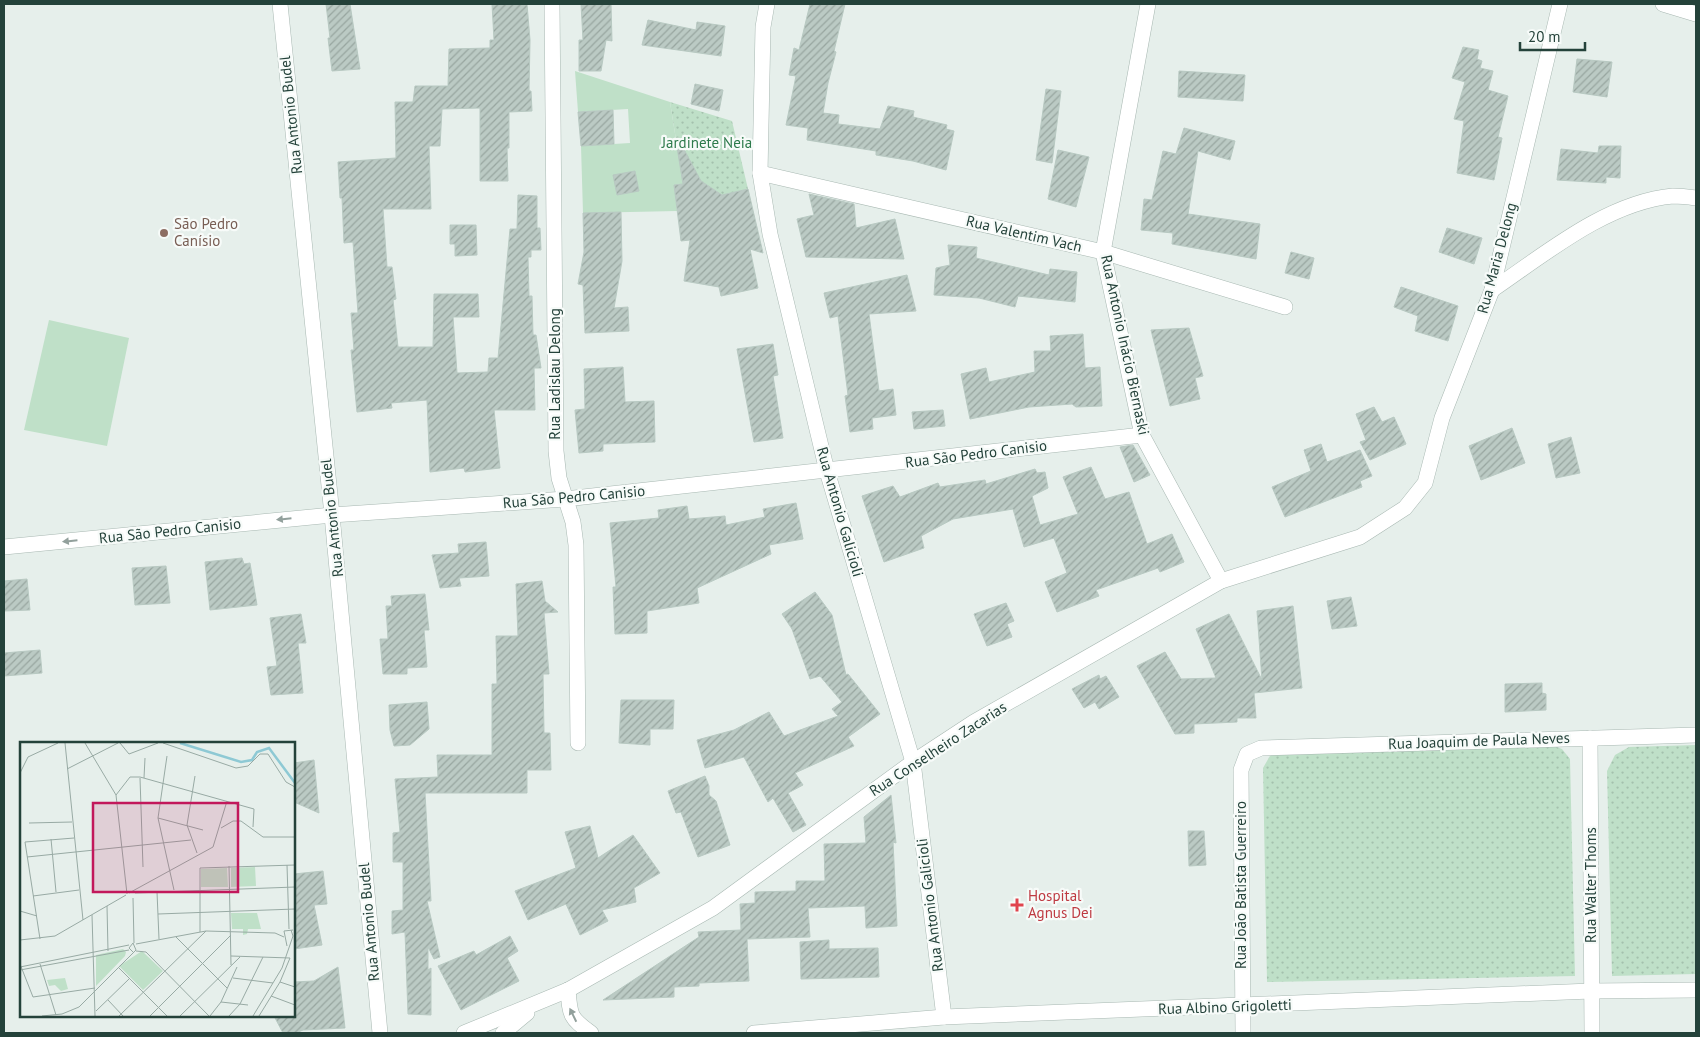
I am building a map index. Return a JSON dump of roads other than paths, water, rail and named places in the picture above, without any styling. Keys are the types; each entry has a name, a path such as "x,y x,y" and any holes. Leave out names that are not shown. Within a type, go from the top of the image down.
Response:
{"street":[{"name":"Rua Antonio Budel","path":"280,4 332,515 380,1033"},
{"name":"Rua Ladislau Delong","path":"552,4 556,451 559,478 573,522 576,545 578,743"},
{"name":"Rua Antonio Galicioli","path":"767,4 763,27 760,172 770,234 827,471 913,762 944,1018"},
{"name":"Rua Antonio Inácio Biernaski","path":"1148,4 1103,252 1142,435 1221,581"},
{"name":"Rua Maria Delong","path":"1360,537 1405,508 1425,484 1442,418 1492,290 1560,4"},
{"path":"1663,4 1696,14"},
{"name":"Rua Valentim Vach","path":"760,172 1103,252 1286,307"},
{"path":"1492,290 1598,219 1637,203 1674,196 1696,198"},
{"name":"Rua São Pedro Canisio","path":"4,548 332,515 565,499 1142,435"},
{"name":"Rua Conselheiro Zacarias","path":"464,1033 568,990 713,908 913,762 974,722 1221,581 1360,537"},
{"name":"Rua Joaquim de Paula Neves","path":"1261,748 1696,735"},
{"name":"Rua Walter Thoms","path":"1590,738 1592,1033"},
{"name":"Rua João Batista Guerreiro","path":"1243,1033 1241,770 1247,754 1261,748"},
{"path":"568,990 571,1015 576,1022 591,1033"},
{"name":"Rua Albino Grigoletti","path":"754,1033 944,1018 1591,991 1696,990"},
{"name":"Rua Conselheiro Zacarias","path":"503,1033 538,1004"}],"place":[{"name":"São Pedro Canísio","path":"164,233"},
{"name":"Hospital Agnus Dei","path":"1017,905"}],"park label":[{"name":"Jardinete Neia","path":"707,143"}]}
